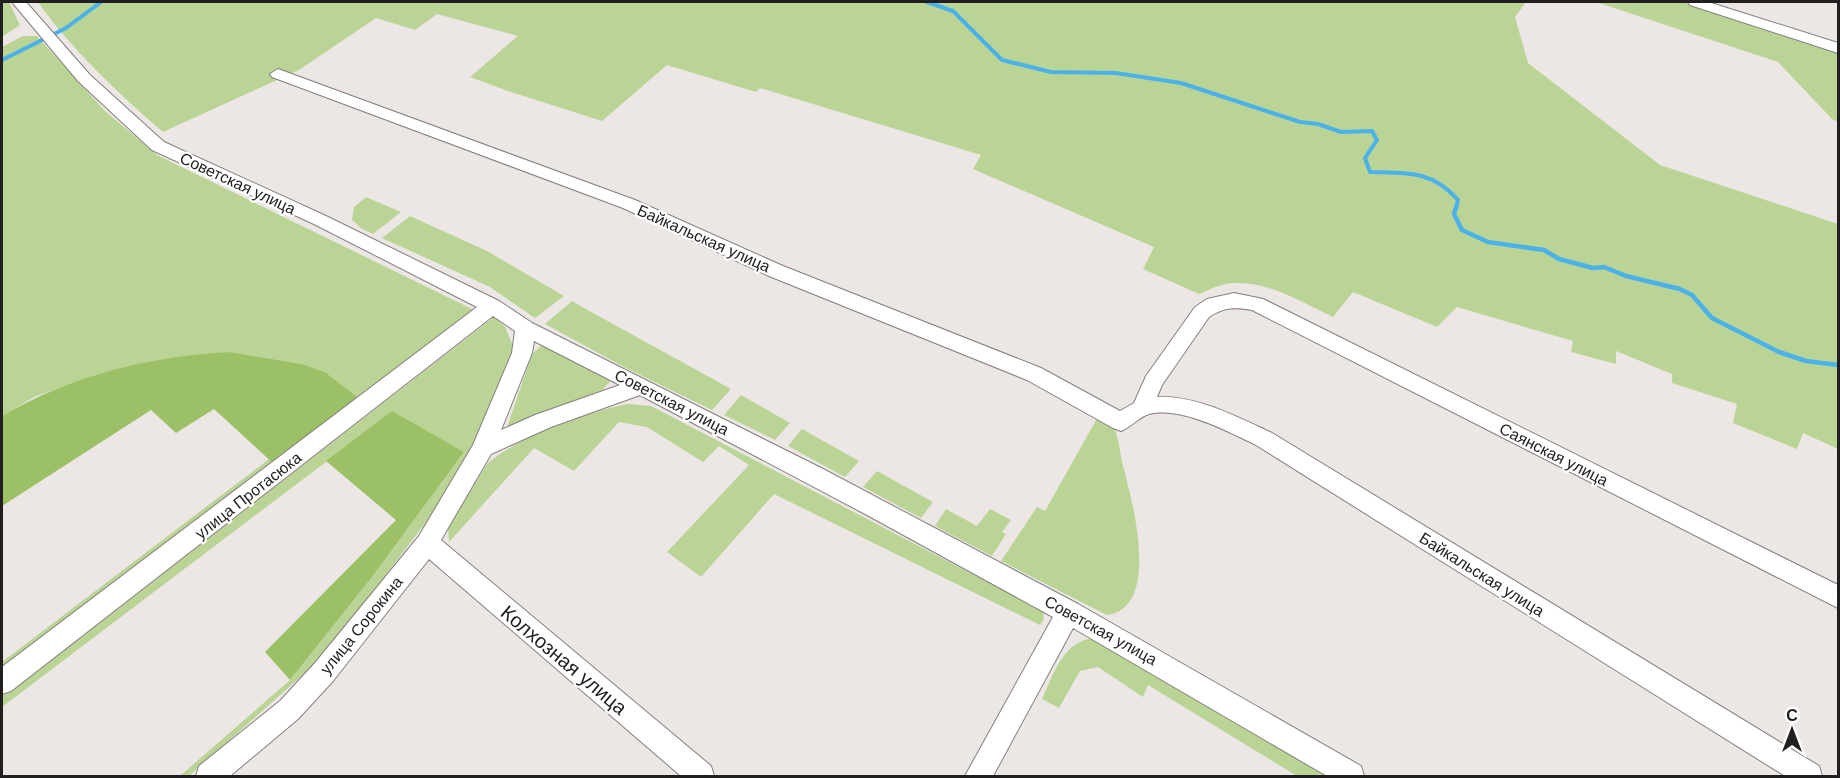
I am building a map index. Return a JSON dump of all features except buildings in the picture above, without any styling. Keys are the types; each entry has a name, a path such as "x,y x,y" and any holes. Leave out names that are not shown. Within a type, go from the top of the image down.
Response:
{"street":[{"name":"Советская улица","path":"19,2 84,78 158,146 320,220 492,306 525,328 844,490 1069,612 1263,722 1350,777"},
{"path":"1695,2 1839,48"},
{"name":"Байкальская улица","path":"278,74 629,204 776,271 1034,374 1121,422 1142,408 1150,406 1182,408 1221,419 1264,440 1809,777"},
{"name":"Саянская улица","path":"1142,408 1153,382 1202,312 1214,304 1234,300 1256,304 1839,597"},
{"name":"улица Протасюка","path":"2,682 492,306"},
{"name":"улица Сорокина","path":"210,777 289,710 324,672 427,543 483,448 516,372 522,352 525,328"},
{"path":"483,448 543,422 642,386"},
{"name":"Колхозная улица","path":"427,543 701,777"},
{"path":"978,777 1069,612"}],"green space":[{"path":"2,2 9,2 20,25 2,37"},
{"path":"38,2 1526,2 1515,17 1528,63 1660,165 1838,224 1838,449 1803,433 1797,449 1733,423 1737,404 1672,383 1672,374 1616,351 1616,364 1571,352 1573,341 1457,307 1437,327 1353,292 1333,317 1286,294 1248,283 1226,284 1199,294 1143,269 1154,247 973,169 981,155 760,88 756,92 667,65 602,121 470,77 518,36 437,14 415,30 376,18 299,70 163,132 96,70 65,37"},
{"path":"1596,2 1684,2 1838,52 1838,122 1832,119 1778,62"},
{"path":"23,36 37,36 105,111 157,155 476,311 360,399 325,372 302,364 230,352 157,360 100,374 34,397 2,416 2,47"},
{"path":"366,197 401,212 373,234 362,229 352,220 354,207"},
{"path":"410,216 487,251 564,296 535,318 490,287 382,238"},
{"path":"572,301 731,389 712,410 626,368 545,324"},
{"path":"494,317 505,327 514,348 487,429 440,504 322,658 189,776 180,776 290,680 372,577 464,452 392,412 2,707 2,696"},
{"path":"541,346 547,346 608,378 610,382 602,390 506,430 532,354"},
{"path":"230,352 302,364 325,372 360,399 274,464 214,409 176,433 151,410 2,506 2,416 55,390 112,370 170,358"},
{"path":"741,395 790,423 775,440 724,415"},
{"path":"628,404 651,406 1043,611 1044,619 1040,625 774,494 701,577 667,552 749,465 719,446 703,462 647,427 619,422 574,471 534,448 449,542 448,528 487,464 534,435 594,413"},
{"path":"392,411 464,452 372,577 290,680 265,652 396,520 326,461"},
{"path":"1099,415 1113,426 1117,435 1132,503 1139,551 1139,574 1134,594 1124,608 1107,615 1001,561 1037,507 1045,511"},
{"path":"802,429 859,461 845,477 788,446"},
{"path":"269,459 274,464 2,672 2,662"},
{"path":"877,471 933,502 921,518 863,487"},
{"path":"946,509 977,526 990,509 1011,520 1002,532 1006,534 992,556 935,526"},
{"path":"1088,639 1098,640 1333,776 1297,776 1148,685 1143,697 1098,667 1080,671 1059,708 1042,699 1064,655 1071,648"}],"waterway":[{"path":"2,60 66,28 101,2"},
{"path":"927,2 953,11 1002,60 1051,72 1116,73 1181,83 1300,122 1318,124 1341,132 1372,131 1377,140 1365,158 1370,172 1407,173 1428,178 1448,190 1458,200 1456,209"},
{"path":"1456,207 1454,214 1462,230 1488,242 1544,250 1559,259 1593,268 1604,267 1626,276 1680,289 1692,295 1712,318 1779,352 1806,361 1838,365"}]}
